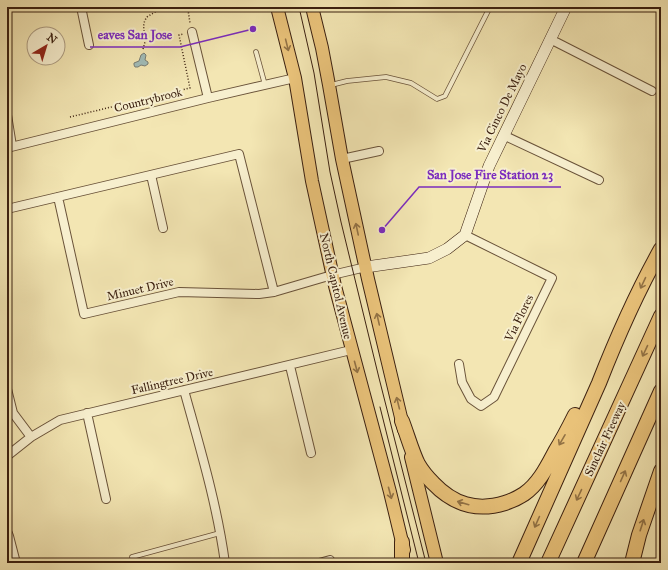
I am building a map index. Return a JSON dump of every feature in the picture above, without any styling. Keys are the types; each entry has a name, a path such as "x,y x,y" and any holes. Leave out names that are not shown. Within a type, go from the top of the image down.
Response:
{"highway":[{"path":"519,563 645,277 661,249"},
{"name":"Sinclair Freeway","path":"548,563 661,316"},
{"path":"402,421 417,463 429,480 445,495 455,501 478,507 490,507 502,504 514,500 524,494 542,475 569,428 594,379 609,358"},
{"path":"584,563 661,391"},
{"path":"632,563 639,535 661,471"},
{"path":"402,542 402,563"}],"main road":[{"name":"North Capitol Avenue","path":"277,7 295,78 312,181 332,275 407,563"},
{"path":"312,7 322,48 342,158 366,267 437,563"}],"street":[{"path":"81,7 90,45"},
{"name":"Via Cinco De Mayo","path":"465,235 489,166 566,7"},
{"path":"192,32 208,98"},
{"path":"550,40 652,91"},
{"name":"Countrybrook","path":"10,147 295,78"},
{"path":"7,115 10,147"},
{"path":"503,135 599,180"},
{"path":"342,158 379,151"},
{"path":"7,209 239,154 274,292"},
{"path":"151,175 163,228"},
{"name":"Minuet Drive","path":"58,197 84,314 179,292 259,294 274,292 366,267"},
{"path":"366,267 429,258 447,249 465,235"},
{"name":"Via Flores","path":"459,364 462,382 471,399 481,406 494,397 552,278 465,235"},
{"name":"Fallingtree Drive","path":"7,456 31,437 60,420 290,366 351,350"},
{"path":"290,366 311,454"},
{"path":"7,389 13,413 31,437"},
{"path":"184,390 215,505 225,563"},
{"path":"87,413 106,499"},
{"path":"7,531 10,536 16,563"},
{"path":"319,563 330,560"}],"lane":[{"path":"329,85 347,81 386,77 411,82 437,100 445,96 490,7"},
{"path":"256,52 265,85"},
{"path":"132,557 221,533"}],"path":[{"path":"143,49 145,38 143,25 145,19 163,7"},
{"path":"179,7 188,10"},
{"path":"70,117 190,88 179,35 192,32 188,10 189,7"}],"water":[{"path":"144,53 146,55 145,60 148,64 145,66 141,65 135,67 134,63 139,61 141,55"}],"tram line":[{"path":"299,7 314,73 330,172 341,222 426,563"},
{"path":"380,407 419,563"}],"place":[{"name":"eaves San Jose","path":"253,29"},
{"name":"San Jose Fire Station 23","path":"382,230"}]}
